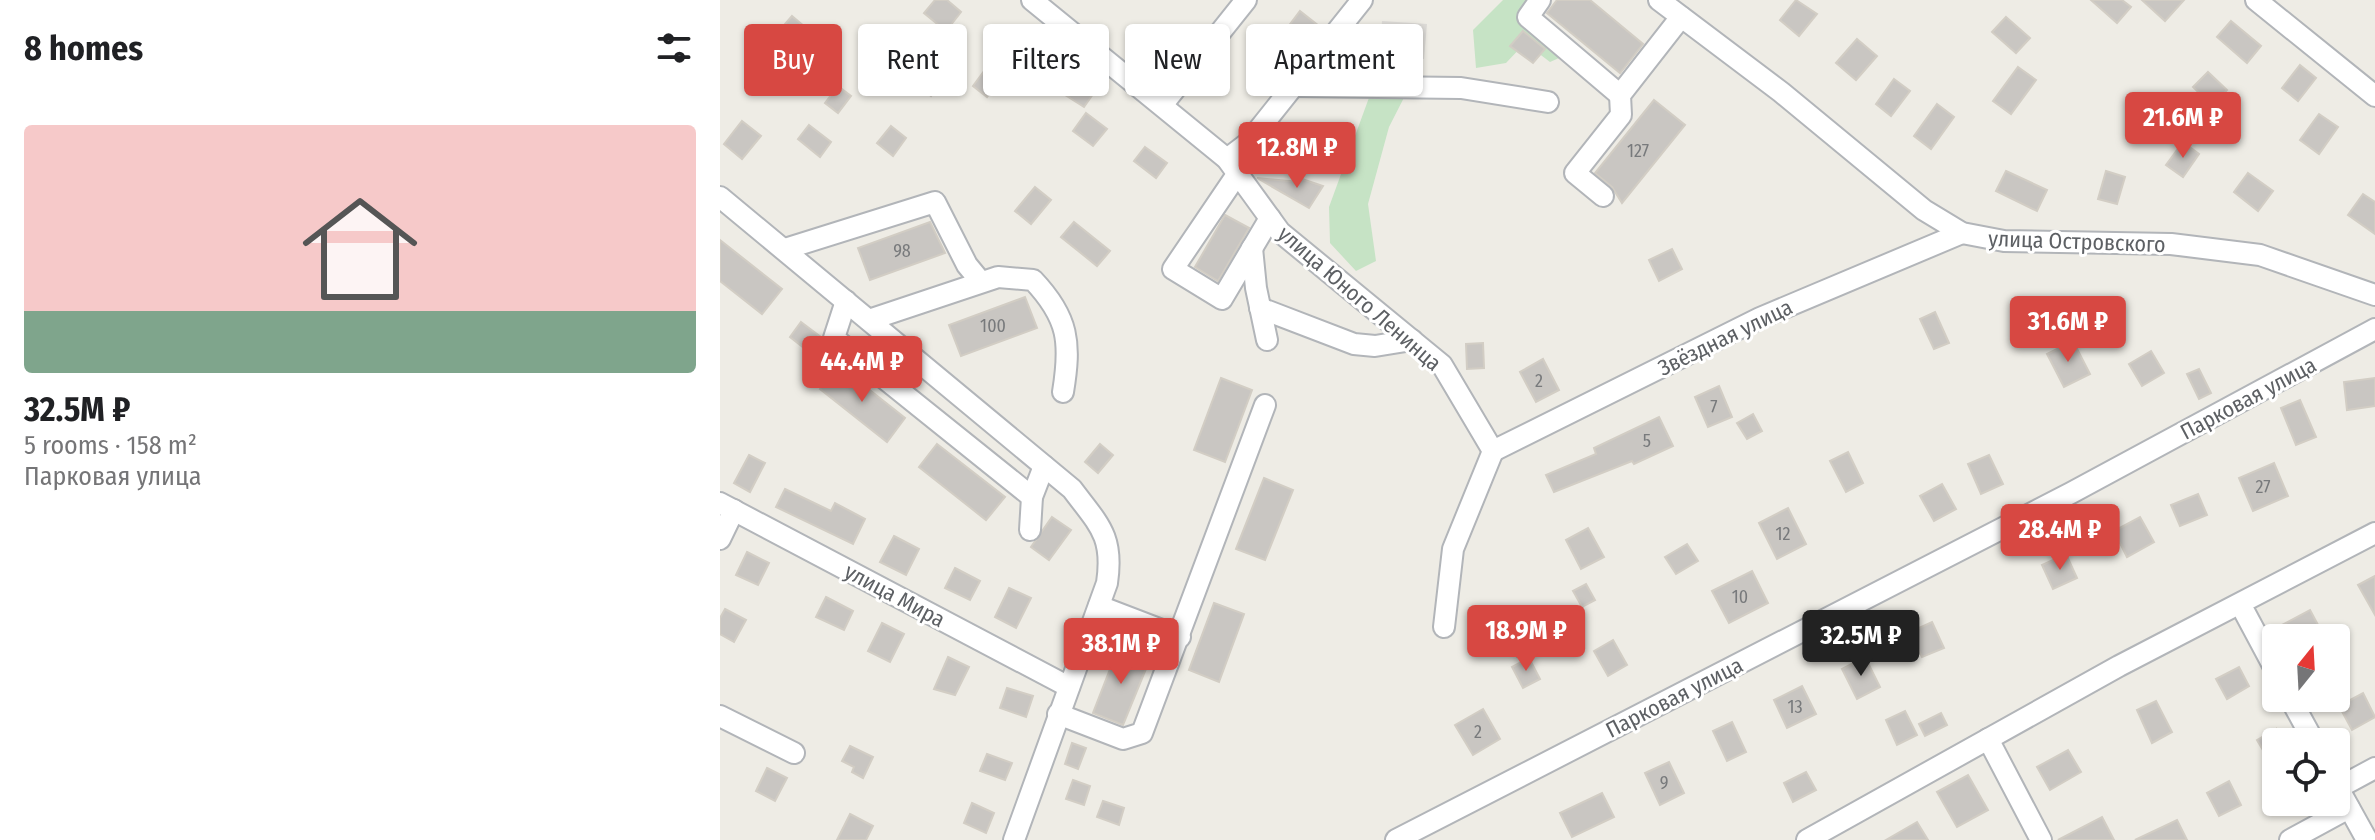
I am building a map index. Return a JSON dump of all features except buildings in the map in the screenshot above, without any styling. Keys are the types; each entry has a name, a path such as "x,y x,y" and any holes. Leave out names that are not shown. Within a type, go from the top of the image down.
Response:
{"street":[{"name":"улица Юного Ленинца","path":"1032,0 1163,104 1232,166 1280,232 1442,365 1493,451"},
{"path":"1163,104 1246,0"},
{"path":"1343,24 1362,0"},
{"path":"1540,0 1528,17 1620,95"},
{"name":"улица Островского","path":"1659,0 1781,92 1924,210 1962,233 2004,241 2171,244 2260,255 2375,295"},
{"path":"2256,0 2375,96"},
{"path":"1603,196 1575,173 1621,115 1620,95 1681,17"},
{"path":"1423,88 1461,88 1548,102"},
{"path":"1270,218 1222,299 1173,269 1232,166 1285,96"},
{"path":"720,197 1072,489 1100,527 1112,553 1099,606 1014,840"},
{"path":"785,249 935,202 967,265 981,282"},
{"name":"Звёздная улица","path":"1493,451 1760,318 1962,233"},
{"path":"1252,248 1267,340"},
{"path":"869,320 998,277 1033,280 1052,300 1070,350 1063,392"},
{"path":"846,301 834,338 1032,497"},
{"path":"1260,308 1354,344 1375,346 1412,340"},
{"name":"Парковая улица","path":"1396,840 2071,493 2375,329"},
{"path":"918,405 936,376"},
{"path":"1058,714 1123,739 1142,733 1265,405"},
{"path":"1444,627 1453,549 1493,451"},
{"path":"1030,530 1032,497 1044,466"},
{"path":"720,539 727,506"},
{"name":"улица Мира","path":"727,506 1069,687"},
{"path":"1807,840 1835,833 1988,739 2253,593 2375,533"},
{"path":"1099,606 1180,637"},
{"path":"2245,613 2262,645"},
{"path":"720,716 794,753"},
{"path":"1988,739 2041,840"},
{"path":"2350,780 2375,768"},
{"path":"2350,810 2367,840"},
{"path":"2290,840 2334,816"}],"shaded area":[{"path":"1382,21 1427,24 1424,59 1423,24 1382,24"}],"green space":[{"path":"1503,0 1538,0 1549,29 1568,54 1550,62 1525,43 1506,63 1476,68 1473,30"},
{"path":"1370,96 1405,96 1389,127 1368,204 1376,261 1356,271 1330,243 1329,207"}]}
